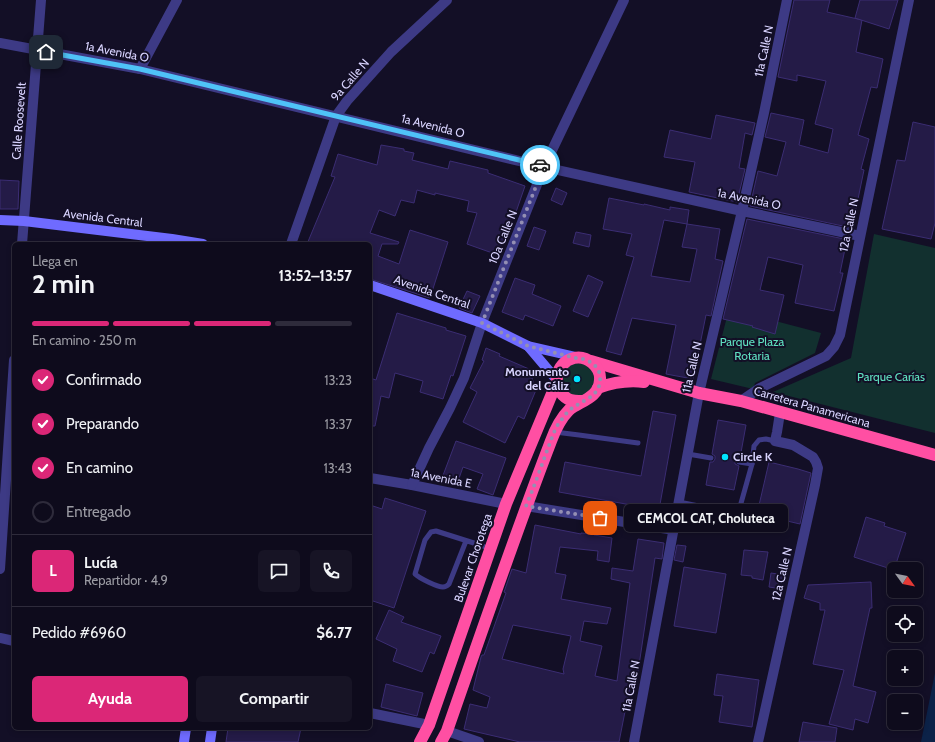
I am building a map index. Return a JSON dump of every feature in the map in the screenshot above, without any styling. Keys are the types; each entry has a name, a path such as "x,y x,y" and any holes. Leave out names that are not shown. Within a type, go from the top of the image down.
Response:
{"highway":[{"path":"441,742 447,731 526,506 554,432 560,420 570,410 595,394 598,388 600,380 599,373 596,366 591,361 584,358 568,360 562,364 558,371 556,381 559,390 563,396 569,400 583,401"},
{"name":"Carretera Panamericana","path":"591,361 681,387 741,401 932,455"},
{"name":"Carretera Panamericana","path":"598,388 613,383 632,380 681,387"},
{"name":"Bulevar Chorotega","path":"420,742 429,726 506,504 556,381"},
{"path":"457,645 475,651"}],"main road":[{"name":"Avenida Central","path":"0,220 165,241 172,239 191,242"},
{"name":"Avenida Central","path":"372,286 482,323 528,346 576,358"},
{"name":"Avenida Central","path":"528,346 556,381"},
{"path":"184,742 186,730"},
{"path":"210,742 212,730"}],"street":[{"name":"Calle Roosevelt","path":"22,242 41,0"},
{"path":"140,69 177,0"},
{"name":"9a Calle N","path":"292,242 336,116 347,100 392,52 447,0"},
{"name":"10a Calle N","path":"412,485 464,378 482,323 544,166 624,0"},
{"name":"11a Calle N","path":"634,742 700,392 764,113 787,0"},
{"name":"12a Calle N","path":"741,401 760,388 826,356 834,347 840,335 909,0"},
{"name":"1a Avenida O","path":"0,43 140,69 544,166 860,236"},
{"path":"0,569 8,420 12,380"},
{"path":"775,441 778,432 780,413"},
{"name":"12a Calle N","path":"758,742 818,468 813,457 793,445 775,441"},
{"name":"1a Avenida E","path":"372,478 506,504"},
{"path":"526,506 674,530"},
{"path":"0,638 12,641"},
{"path":"372,713 429,726"},
{"path":"447,731 479,742"}],"lane":[{"path":"554,432 638,443"},
{"path":"738,514 752,464 754,446 759,440 775,441"},
{"path":"688,454 711,458"},
{"path":"739,462 752,464"},
{"path":"679,502 738,514 776,525"},
{"path":"466,541 449,584 446,587 442,587 419,578 415,574 430,532 436,531 491,549"}],"green space":[{"name":"Parque Carías","path":"874,234 935,248 935,433 773,392 851,358"},
{"name":"Parque Plaza Rotaria","path":"729,309 821,333 815,353 755,383 753,389 711,379"},
{"path":"574,363 585,364 593,372 594,383 591,389 582,396 571,395 563,388 562,372"}],"water":[{"path":"935,673 935,742 921,742"}],"building":[{"path":"794,0 830,0 827,12 862,20 856,52 883,59 877,88 871,87 858,135 869,139 861,169 864,170 852,228 750,206 758,171 777,176 786,142 765,137 771,113 804,120 799,145 828,153 833,129 815,124 826,81 797,75 797,81 778,77"},
{"path":"860,0 898,0 889,29 855,18"},
{"path":"716,115 755,123 752,135 745,133 739,168 745,169 737,202 689,192 695,162 664,157 670,130 711,139"},
{"path":"913,122 935,127 935,223 931,239 882,229 897,160 905,161"},
{"path":"381,145 404,149 404,151 414,153 412,160 448,169 450,161 488,170 488,173 525,186 515,215 512,214 498,255 467,244 477,213 467,211 469,201 417,190 414,203 401,200 395,216 379,210 370,233 399,242 398,244 382,244 378,256 399,264 410,230 448,242 430,298 372,280 372,242 308,242 335,177 331,176 338,154 377,165"},
{"path":"0,180 19,181 18,209 0,209"},
{"path":"556,188 567,193 562,205 551,200"},
{"path":"609,198 670,210 670,207 689,210 687,224 720,229 715,259 723,261 711,316 706,315 693,379 666,374 676,325 632,318 621,355 606,351 634,257 626,255 632,234 603,229","holes":["664,220 687,224 682,247 697,249 690,282 651,276"]},
{"path":"747,219 849,240 847,250 845,249 840,273 843,273 834,311 795,303 803,265 768,257 760,290 784,295 775,334 752,327 753,326 723,319"},
{"path":"534,227 546,231 539,250 527,246"},
{"path":"576,232 591,235 589,247 573,243"},
{"path":"588,275 603,282 588,317 573,311"},
{"path":"515,278 535,285 532,294 561,306 553,326 525,315 523,320 502,312"},
{"path":"467,291 480,296 472,313 459,308"},
{"path":"397,313 446,328 446,330 466,336 453,376 451,375 443,399 420,392 423,381 395,373 389,398 381,396 375,426 372,426 372,379 376,380"},
{"path":"486,348 500,354 499,356 529,369 536,390 524,419 518,416 505,443 463,422 477,392 470,388 484,361 482,360"},
{"path":"653,411 676,415 659,510 559,492 565,462 641,476"},
{"path":"718,420 746,425 740,458 737,458 735,461 735,464 739,466 734,490 706,485 710,462 713,462 715,459 715,456 712,454"},
{"path":"456,441 506,458 493,495 477,489 483,474 463,467 457,484 442,478"},
{"path":"769,462 811,473 800,524 757,514"},
{"path":"385,498 426,511 394,608 372,601 372,506 382,509"},
{"path":"866,517 885,523 884,526 906,533 897,562 887,562 887,568 854,557"},
{"path":"535,525 581,534 594,534 612,538 609,562 597,560 598,551 560,547 555,573 566,575 561,599 611,608 607,624 584,621 580,641 602,646 595,676 617,681 630,583 611,579 612,568 633,571 638,539 664,543 662,559 655,558 638,672 633,671 619,742 520,742 464,729 470,704 487,708 490,697 473,690 481,657 484,655 506,593 504,592 512,569 526,573","holes":["513,625 571,636 563,669 564,674 502,659"]},
{"path":"677,545 686,546 683,562 674,560"},
{"path":"744,550 768,552 763,580 752,578 752,576 741,575"},
{"path":"684,567 726,574 716,633 674,626"},
{"path":"771,573 784,575 782,589 769,587"},
{"path":"871,582 872,608 870,608 853,686 876,692 868,723 855,719 853,730 829,724 844,670 813,664 825,610 820,610 820,603 804,598 808,585"},
{"path":"389,610 404,617 401,622 441,636 434,654 430,652 422,672 393,661 397,649 376,639"},
{"path":"717,674 759,680 752,727 719,722 723,696 714,695"},
{"path":"386,684 423,693 417,716 381,707"},
{"path":"803,722 837,728 835,742 799,742"},
{"path":"228,730 301,730 298,742 226,742"}],"way so far":[{"path":"540,165 544,166 482,323 528,346 576,358 584,358 591,361 596,366 600,380 595,394 570,410 560,420 526,506 600,518"}],"place":[{"name":"Monumento del Cáliz","path":"577,379"},
{"name":"Circle K","path":"725,457"},
{"name":"CEMCOL CAT, Choluteca","path":"600,518"}],"route":[{"path":"46,52 140,69 540,165"}]}
